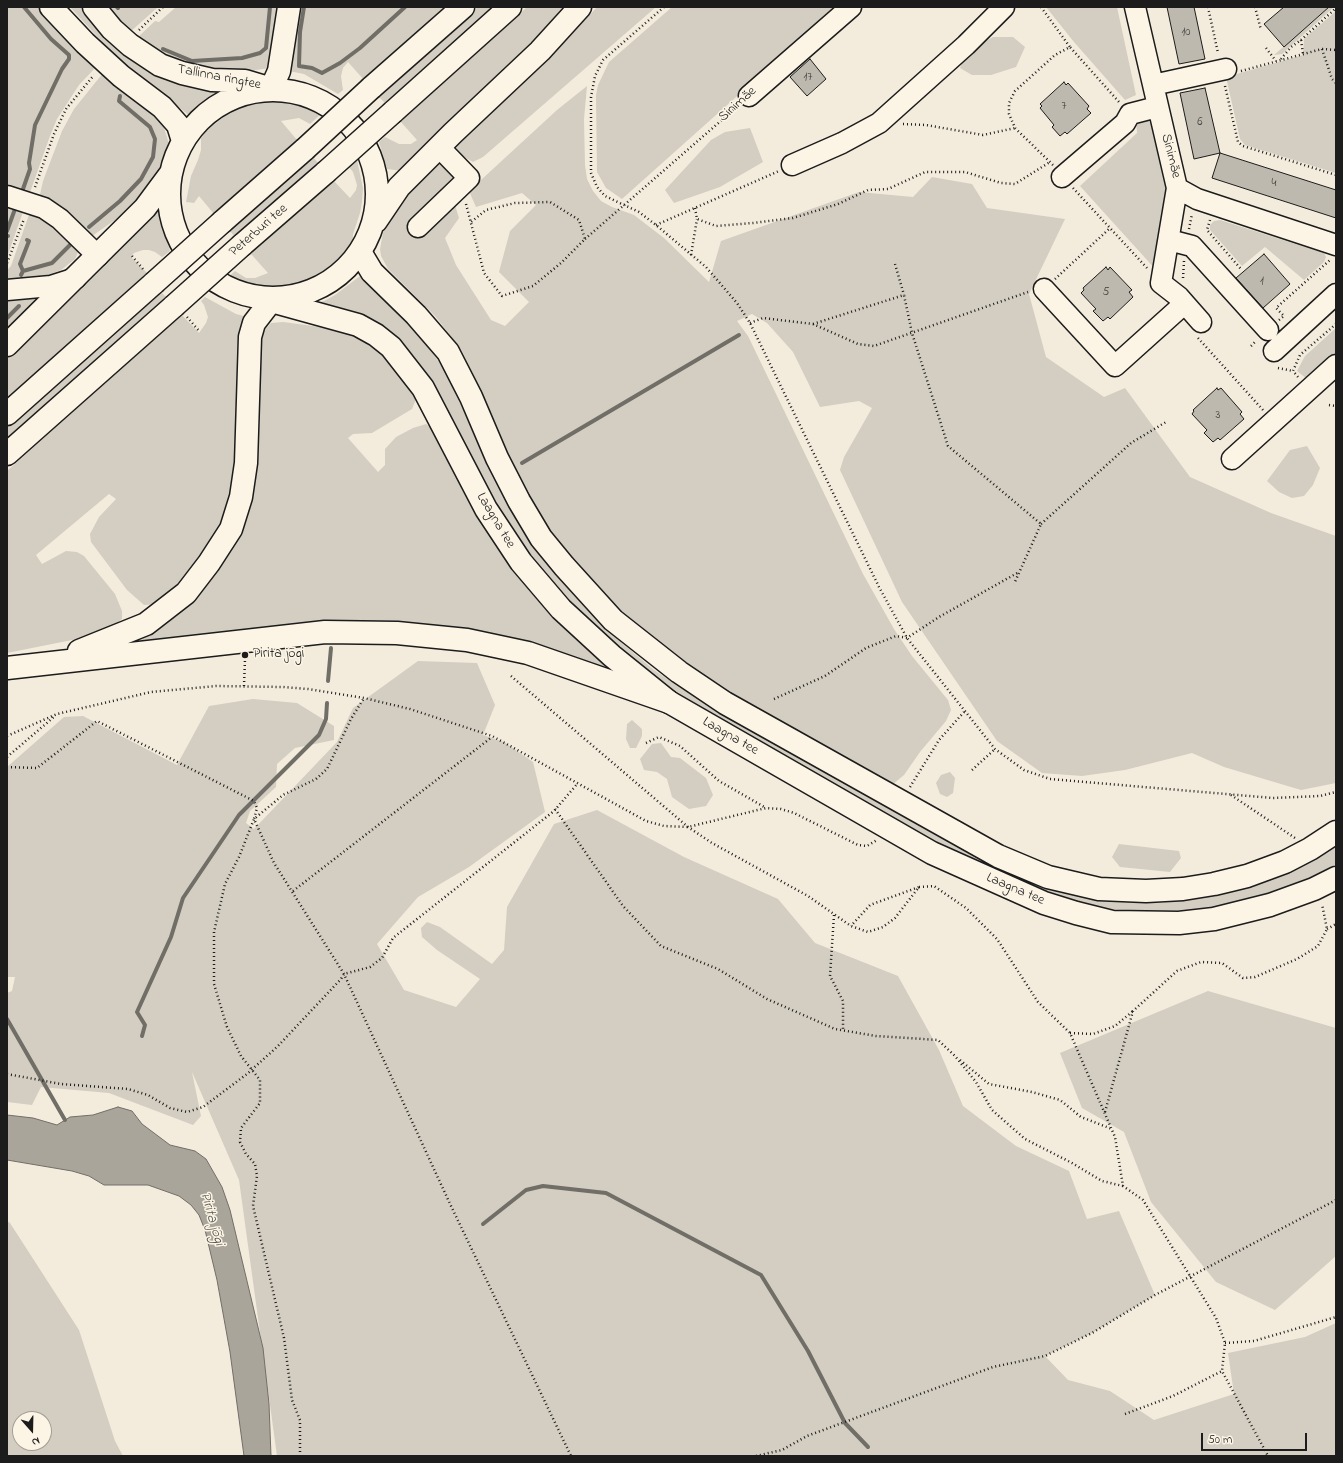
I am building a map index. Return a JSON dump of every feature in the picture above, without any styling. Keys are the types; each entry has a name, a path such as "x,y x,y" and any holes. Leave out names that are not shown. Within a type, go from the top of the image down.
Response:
{"main road":[{"path":"51,7 85,43 121,76 162,107 178,125 183,140"},
{"name":"Tallinna ringtee","path":"94,7 112,29 130,45 160,66 212,80 245,81 272,89"},
{"path":"272,89 279,71 289,7"},
{"path":"7,414 151,278 222,222 463,7"},
{"name":"Peterburi tee","path":"7,454 179,310 242,245 510,7"},
{"path":"40,663 95,646 146,624 186,593 231,529 239,504 246,463 250,337 254,323 271,301 319,288 342,273 360,252 373,226 399,187 540,51 580,7"},
{"path":"7,345 145,208 171,173 183,140 204,115 225,101 248,92 272,89 305,94 335,109 359,134 374,164 378,201 373,226"},
{"name":"Laagna tee","path":"171,173 169,204 176,233 192,259 214,280 241,295 271,301 358,325 376,335 391,347 423,388 486,509 521,562 567,614 612,656 669,702 932,853 1044,903 1076,913 1112,922 1179,923 1214,919 1270,905 1314,889 1336,878"},
{"name":"Laagna tee","path":"360,252 372,272 416,314 448,352 471,397 497,458 519,501 541,538 577,581 613,620 679,672 725,703 998,856 1048,877 1099,889 1146,892 1182,890 1214,884 1247,876 1285,862 1310,849 1336,832"},
{"path":"7,668 40,663 325,632 397,633 467,640 528,653 669,702"}],"street":[{"name":"Sinimäe","path":"748,96 851,7"},
{"path":"792,165 842,143 879,123 966,44 1004,7"},
{"name":"Sinimäe","path":"1135,7 1157,106 1178,188 1197,199 1334,251"},
{"path":"1152,83 1162,83 1223,72"},
{"path":"1056,169 1124,123 1130,114 1157,106"},
{"path":"418,227 469,178 439,147"},
{"path":"1178,188 1170,240 1161,283 1201,322"},
{"path":"7,196 44,208 60,219 98,256"},
{"path":"1170,240 1192,246 1268,330"},
{"path":"7,290 51,286 76,278"},
{"path":"1047,287 1115,366 1184,304"},
{"path":"1274,351 1336,294"},
{"path":"1232,459 1336,365"}],"path":[{"path":"133,35 163,7"},
{"path":"664,7 603,60 594,76 591,97 591,173 597,187 605,196 626,205 656,225 691,255 726,289 750,323 879,587 907,638 964,712 995,749 1010,762 1024,770 1050,779 1273,798 1320,796 1336,792"},
{"path":"1041,7 1070,47"},
{"path":"1208,7 1238,142 1243,146 1336,175"},
{"path":"1255,7 1261,30"},
{"path":"1280,60 1291,47 1301,40 1336,8"},
{"path":"1301,40 1303,54"},
{"path":"1266,48 1276,61"},
{"path":"1223,72 1276,61 1322,49 1336,50"},
{"path":"1322,49 1332,79 1336,83"},
{"path":"7,263 54,134 66,109 97,71"},
{"name":"Sinimäe","path":"585,239 626,205 748,96"},
{"path":"879,123 926,125 983,135 1015,128"},
{"path":"656,225 792,165"},
{"path":"698,219 716,226 793,218 838,204 868,190 888,190 925,172 966,172 1001,183 1015,184 1056,169"},
{"path":"461,186 484,273 502,296 533,286 561,263 585,239 579,220 550,202 515,203 486,210 471,222"},
{"path":"691,255 698,219 695,208"},
{"path":"1212,214 1207,230 1241,269"},
{"path":"750,323 763,318 812,324 858,344 874,346 1047,287 1109,229"},
{"path":"1251,346 1284,316 1276,308 1334,251"},
{"path":"132,256 151,278"},
{"path":"895,264 904,295 912,333 948,446 1041,524"},
{"path":"812,324 904,295"},
{"path":"179,310 200,332"},
{"path":"1201,322 1195,335 1274,422"},
{"path":"1309,390 1293,371 1300,356 1336,324"},
{"path":"1329,405 1336,406"},
{"path":"1014,584 1041,524 1131,443 1166,422"},
{"path":"774,699 825,676 866,648 896,636 907,638 939,617 1020,572"},
{"path":"244,686 246,655"},
{"path":"511,676 688,827 808,896 850,926 868,932 883,927 895,918 919,887"},
{"path":"7,736 57,714 151,692 216,686 284,687 364,698 410,708 492,736 646,821 664,826 688,827 766,808 781,809 794,813 858,845 871,845 881,835"},
{"path":"254,819 283,795 316,779 327,769 364,698"},
{"path":"908,789 939,740 964,712"},
{"path":"7,757 57,714"},
{"path":"7,766 37,768 96,721 254,801 257,808 239,857 225,884 214,932 214,984 227,1027 241,1056 260,1080 260,1103 241,1128 240,1142 246,1154 255,1164 257,1176 253,1206 284,1338 292,1400 300,1420 300,1456"},
{"path":"293,891 492,736"},
{"path":"646,743 659,737 680,746 719,781 766,808"},
{"path":"972,770 995,749"},
{"path":"7,1074 61,1084 128,1089 148,1095 170,1108 187,1112 203,1107 252,1069 278,1046 344,974 370,967 382,958 393,938 554,809 578,783"},
{"path":"1231,794 1310,849"},
{"path":"554,809 623,906 661,946 718,969 767,999 835,1029 876,1036 938,1040 989,1084 1032,1092 1060,1100 1080,1117 1112,1129"},
{"path":"254,819 274,863 344,974 451,1206 571,1456"},
{"path":"850,926 870,905 919,887 934,886 966,908 997,939 1038,1002 1070,1033 1115,1137 1123,1186"},
{"path":"1314,889 1323,907 1328,929"},
{"path":"834,914 830,976 843,1001 843,1030"},
{"path":"1070,1033 1093,1034 1116,1026 1177,971 1201,962 1222,963 1243,978 1255,977 1297,959 1318,946 1328,929 1336,924"},
{"path":"1105,1113 1133,1011"},
{"path":"955,1056 976,1082 992,1110 1025,1139 1102,1181 1123,1186 1143,1200 1216,1318 1225,1343 1222,1371 1268,1456"},
{"path":"756,1456 782,1450 806,1436 993,1367 1045,1356 1092,1333 1155,1295 1190,1278 1336,1200"},
{"path":"1225,1343 1254,1341 1336,1317"},
{"path":"1125,1414 1174,1396 1222,1371"}],"shaded area":[{"path":"7,7 37,7 96,67 79,85 57,119 7,257"},
{"path":"70,7 84,7 148,70 165,79 184,85 204,88 232,89 201,107 191,117 115,56"},
{"path":"106,7 158,7 129,33"},
{"path":"176,7 279,7 270,68 249,71 195,67 172,60 136,39 155,21 159,22"},
{"path":"297,7 446,7 364,80 348,62 343,68 341,76 343,90 338,94 304,74 289,71 293,59"},
{"path":"478,7 494,7 386,104 378,96"},
{"path":"527,7 568,7 536,41 403,171 387,169 379,142 385,137 399,144 411,144 417,140 400,121"},
{"path":"597,7 656,7 483,157 473,162 459,154 456,147 459,138 511,94 557,50"},
{"path":"672,7 841,7 763,73 622,199 606,188 597,172 596,95 598,85 609,62"},
{"path":"1046,7 1117,7 1136,95 1125,100 1074,42"},
{"path":"1329,7 1334,7 1282,54 1274,55"},
{"path":"1336,11 1336,173 1245,145 1240,139 1226,77 1303,55 1304,39"},
{"path":"993,37 1013,37 1025,47 1016,67 991,75 972,75 960,68 966,52"},
{"path":"103,73 149,111 164,128 169,144 160,175 128,211 92,236 39,199 43,181 62,131 74,109"},
{"path":"587,86 584,119 585,165 587,179 593,191 601,201 612,207 634,215 664,238 709,282 721,241 859,192 913,197 932,177 972,184 987,208 1065,219 1029,294 1046,357 1104,397 1125,388 1190,477 1271,513 1336,536 1336,783 1301,790 1224,767 1192,753 1125,770 1082,776 1042,773 997,741 902,602 840,470 844,457 872,408 859,401 820,407 793,352 767,323 752,314 737,321 748,336 863,574 894,629 912,656 948,700 951,710 946,721 920,752 904,775 892,785 711,683 625,618 587,578 552,534 516,475 491,419 477,382 461,349 435,316 388,269 381,256 380,249 383,233 391,215 404,197 432,165 441,163 455,178 455,205 459,218 445,238 456,265 491,320 505,326 529,302 499,272 510,231 536,205 522,193 476,207 469,191 557,110"},
{"path":"269,101 289,101 321,114 310,124 299,118 281,121 297,140 214,214 199,196 194,203 186,202 191,176 201,150 201,138 206,131 230,112 241,107"},
{"path":"1136,119 1148,120 1155,127 1169,193 1157,271 1080,186 1137,133"},
{"path":"750,128 763,162 720,187 674,203 665,190 711,140 725,132"},
{"path":"312,156 319,164 236,238 229,230"},
{"path":"357,160 363,188 362,202 353,234 352,257 345,264 330,276 306,288 282,292 255,290 226,279 235,271 246,278 255,278 268,273 251,254 333,180 350,198 356,190 357,185 353,172 349,167"},
{"path":"31,209 42,214 75,244 78,252 75,259 61,270 32,281 7,282 7,270 11,266"},
{"path":"158,209 170,251 162,257 149,250 134,253 131,257 148,274 7,399 7,357 124,246"},
{"path":"1220,220 1324,253 1326,257 1324,262 1304,280 1265,247 1242,266 1210,230 1210,225 1214,221"},
{"path":"360,276 414,330 445,371 501,493 527,534 553,570 588,611 623,644 654,670 722,715 968,853 1018,878 1058,891 1113,901 1159,903 1196,899 1249,887 1336,843 1336,864 1295,886 1225,906 1181,911 1138,912 1102,908 1073,901 1022,886 972,864 933,840 867,805 653,680 582,621 508,535 423,373 306,306 324,301 335,295"},
{"path":"160,291 168,299 7,442 7,427"},
{"path":"41,294 42,302 7,335 7,297"},
{"path":"205,297 236,314 247,317 235,481 225,513 211,544 173,592 156,604 144,605 127,590 91,542 90,534 99,517 116,499 109,494 36,555 42,564 66,551 77,552 84,556 115,594 122,611 122,619 111,627 82,638 7,653 7,471 182,315 199,333 208,317 201,301"},
{"path":"283,322 343,330 362,338 379,348 416,394 416,399 412,409 372,433 353,434 348,438 378,472 385,465 385,449 396,437 413,428 426,424 433,429 476,509 624,677 477,634 116,648 218,568 258,346 264,331 271,323"},
{"path":"1336,328 1336,353 1307,379 1297,371 1305,356"},
{"path":"1307,446 1320,468 1313,485 1304,496 1292,498 1279,492 1267,481 1290,450"},
{"path":"418,661 477,663 495,705 483,735 504,742 533,762 545,812 469,867 418,897 377,944 404,990 456,1007 480,979 437,950 422,937 421,928 427,922 440,927 492,964 504,950 507,907 554,824 597,810 684,857 778,899 815,943 898,976 939,1050 963,1106 1016,1146 1069,1171 1087,1219 1119,1211 1155,1295 1092,1333 1045,1356 1068,1380 1110,1391 1154,1420 1234,1394 1228,1353 1305,1337 1336,1323 1336,1456 277,1456 239,1180 192,1072 201,1116 193,1125 109,1093 41,1087 32,1105 7,1102 7,993 12,991 15,977 7,977 7,767 64,717 83,716 177,765 209,706 253,699 297,703 334,726 334,740 295,748 277,764 276,787 250,811 246,823 254,829 337,742 353,708"},
{"path":"632,720 642,729 642,736 636,748 630,748 626,739 627,724"},
{"path":"661,743 671,757 680,758 706,778 713,795 706,806 689,809 672,797 667,779 657,772 644,770 640,759 652,744"},
{"path":"950,772 955,778 953,793 947,797 940,794 936,783 941,775"},
{"path":"1119,844 1179,851 1181,858 1170,872 1120,867 1112,857"},
{"path":"1208,991 1336,1028 1336,1256 1275,1310 1216,1282 1151,1202 1124,1132 1082,1108 1060,1053"},
{"path":"7,1221 10,1223 79,1330 115,1441 123,1456 7,1456"}],"water":[{"path":"118,1107 132,1111 142,1124 170,1145 195,1151 206,1159 222,1187 230,1210 263,1348 269,1404 271,1456 244,1456 230,1352 217,1280 205,1230 199,1215 191,1205 179,1196 148,1185 104,1185 89,1176 72,1171 7,1160 7,1115 33,1118 57,1125 70,1117 93,1115"}],"building":[{"path":"1167,7 1194,7 1205,59 1179,64"},
{"path":"1284,7 1329,7 1284,47 1264,24"},
{"path":"810,59 826,79 807,96 790,77"},
{"path":"1064,82 1066,85 1068,83 1089,106 1087,109 1091,113 1067,134 1065,132 1060,136 1052,127 1054,125 1040,108 1042,106 1040,104"},
{"path":"1205,88 1220,153 1194,159 1180,93"},
{"path":"1220,153 1336,190 1336,218 1212,178"},
{"path":"1264,254 1290,284 1263,308 1236,278"},
{"path":"1106,267 1108,270 1110,267 1132,290 1129,292 1133,297 1110,319 1108,317 1103,321 1093,311 1096,309 1081,293 1084,290 1083,288"},
{"path":"1217,388 1218,390 1221,388 1242,412 1240,414 1244,419 1220,440 1218,438 1213,442 1204,433 1207,430 1192,414 1194,411 1193,410"}],"waterway":[{"path":"23,189 30,169 29,163 35,125 62,69 69,59 69,55 51,39 24,7"},
{"path":"163,49 192,61 242,58 260,53 266,48 270,7"},
{"path":"304,7 300,32 299,66 312,68 322,73 340,63 360,48 405,7"},
{"path":"89,227 120,201 141,179 153,157 155,139 150,127 119,101 120,96"},
{"path":"7,231 15,209"},
{"path":"23,271 20,264 29,241 27,240"},
{"path":"21,275 23,271 52,263 70,245"},
{"path":"7,318 19,306"},
{"path":"522,463 739,335"},
{"path":"328,681 331,648"},
{"path":"142,1036 145,1025 137,1012 171,937 183,898 239,815 319,735 326,719 327,703"},
{"path":"7,1019 65,1120"},
{"path":"483,1224 526,1190 543,1186 606,1193 761,1275 808,1351 845,1423 868,1447"}],"place":[{"name":"Pirita jõgi","path":"245,655"}]}
